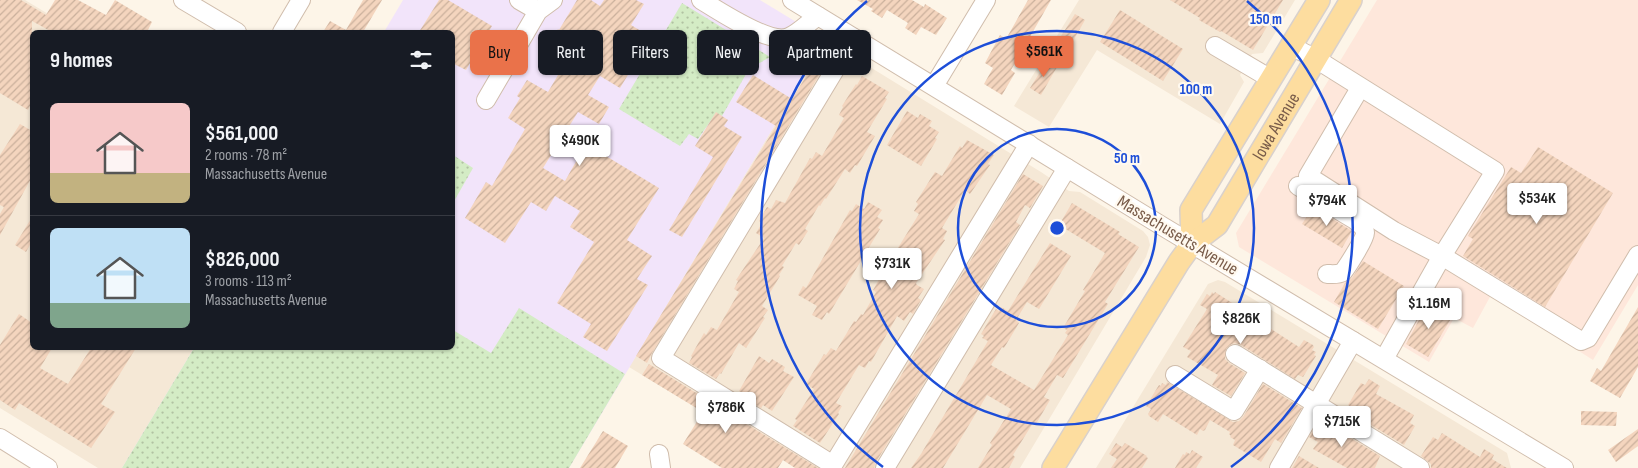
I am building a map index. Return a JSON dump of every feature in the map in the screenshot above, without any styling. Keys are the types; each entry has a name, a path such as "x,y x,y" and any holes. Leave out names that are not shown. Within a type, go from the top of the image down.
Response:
{"main road":[{"name":"Iowa Avenue","path":"1192,244 1191,210 1319,0"},
{"name":"Iowa Avenue","path":"1054,468 1179,262 1192,244 1217,226 1351,0"}],"street":[{"path":"183,0 234,30"},
{"path":"283,30 301,0"},
{"path":"519,0 538,11"},
{"path":"486,100 538,11 553,0"},
{"path":"701,0 772,38 789,37 818,16"},
{"name":"Massachusetts Avenue","path":"792,0 841,30"},
{"path":"934,86 986,0"},
{"path":"1215,46 1271,79"},
{"path":"1292,46 1316,59 1495,171 1442,256 1384,359"},
{"name":"Massachusetts Avenue","path":"871,48 1384,359 1537,461 1564,468"},
{"path":"832,75 661,358 833,466 1029,144"},
{"path":"1360,88 1308,176 1394,231 1442,256 1581,341 1588,338 1638,256"},
{"path":"885,468 1067,168"},
{"path":"1298,186 1355,220 1362,226 1365,233 1362,242 1342,272 1335,275 1327,274"},
{"path":"1279,468 1353,341"},
{"path":"1235,354 1420,468"},
{"path":"1176,375 1234,411 1260,369"},
{"path":"0,438 48,468"}],"shaded area":[{"path":"0,0 25,0 75,30 30,30 30,350 193,350 122,468 98,468 0,408"},
{"path":"403,0 760,0 810,30 769,30 769,75 805,75 569,468 122,468 193,350 455,350 455,30 385,30"},
{"path":"1079,0 1295,0 1263,53 1252,54 1240,75 1244,82 1220,124 1097,50 1049,127 1014,106"},
{"path":"1377,0 1638,0 1638,285 1593,360 1491,295 1473,328 1454,318 1429,362 1239,247 1236,233"},
{"path":"871,68 1069,191 1080,192 1143,231 1148,237 1150,245 1146,257 1020,468 796,468 629,367 805,75 871,75"},
{"path":"1218,280 1225,282 1507,453 1511,468 1096,468 1208,284"}],"green space":[{"path":"682,3 726,30 697,30 697,75 746,75 722,116 716,113 698,139 689,134 680,146 619,109 639,75 687,75 687,30 666,30"},
{"path":"759,50 769,56 759,63"},
{"path":"455,156 473,168 455,200"},
{"path":"519,308 625,374 569,468 122,468 193,350 455,350 455,331 491,353"}],"building":[{"path":"0,0 21,0 46,15 55,0 78,0 106,15 115,0 152,22 148,30 48,30 32,21 32,30 30,30 30,106 28,110 0,93"},
{"path":"363,0 382,0 364,30 346,30"},
{"path":"439,0 448,0 492,26 490,30 470,30 470,63 466,70 455,64 455,30 420,30"},
{"path":"577,0 591,0 600,6 604,0 636,0 644,4 631,25 639,30 613,30 613,75 628,75 620,88 600,76 588,95 609,107 599,124 578,112 543,168 565,181 586,144 659,188 627,240 652,256 637,279 648,285 607,351 583,337 591,324 557,303 594,242 570,227 580,211 555,196 546,211 531,202 505,243 465,218 486,182 492,186 525,129 508,118 520,98 517,96 527,80 548,92 558,75 603,75 603,30 559,30"},
{"path":"857,0 912,0 924,7 925,4 947,18 936,35 921,27 916,35 905,28 908,23 887,10 882,18 871,11 873,9"},
{"path":"1028,0 1051,0 1011,70 1015,73 1002,95 984,84 993,68 985,63 1000,35 1006,39"},
{"path":"1170,0 1283,0 1253,50 1199,20 1200,18"},
{"path":"1120,10 1183,49 1163,81 1100,42"},
{"path":"1075,14 1085,20 1069,48 1058,41"},
{"path":"330,21 346,30 324,30"},
{"path":"1047,61 1057,67 1041,95 1030,88"},
{"path":"753,75 792,99 807,75 819,75 647,363 636,356 776,126 736,102"},
{"path":"862,76 889,92 885,98 887,99 867,132 875,136 857,166 855,165 850,173 845,169 826,199 819,205 805,229 808,231 799,245 796,243 782,266 784,267 780,276 762,306 768,310 763,317 765,318 746,348 739,343 721,374 716,379 689,363 691,356 704,333 706,335 711,327 717,330 739,292 734,289 738,281 736,280 764,238 756,233 762,223 759,221 767,207 771,209 776,200 785,203 810,158 812,159 816,152 822,156 844,118 839,115 842,106"},
{"path":"907,111 918,118 920,114 932,121 929,126 939,132 935,138 937,139 921,166 887,145"},
{"path":"716,112 728,120 724,126 742,137 682,237 669,230 713,157 695,146"},
{"path":"20,124 30,130 30,181 0,235 0,214 4,207 0,205 0,155"},
{"path":"967,140 994,155 988,164 990,165 970,194 965,190 942,228 947,231 943,239 945,240 916,283 924,289 918,298 921,300 913,314 910,312 904,321 897,316 871,362 869,361 865,368 859,365 836,403 842,406 839,414 820,443 793,426 797,420 795,419 814,389 806,384 824,354 826,355 831,348 836,351 854,321 856,322 861,314 863,315 876,292 873,290 881,276 885,278 899,253 896,251 919,214 914,211 918,204 916,202 935,172 942,176 960,146 962,148"},
{"path":"1538,147 1613,193 1545,307 1463,256 1473,239 1468,236 1511,167 1521,173"},
{"path":"1023,174 1043,186 1030,208 1025,205 1016,222 1020,225 874,468 845,468"},
{"path":"868,202 882,210 877,217 883,220 878,228 880,229 829,314 827,312 822,320 812,315 817,306 798,295 803,286 806,288 850,210 852,211 856,204 864,209"},
{"path":"1072,203 1120,232 1118,234 1139,247 1105,302 1108,304 1063,378 1057,375 1044,397 1050,400 1036,424 1033,423 1013,455 1015,457 1009,468 978,468 992,445 990,443 1011,409 987,395 943,468 911,468 988,341 982,338 984,336 981,334 996,309 999,311 1001,307 1008,311 1050,243 1071,256 1039,309 1027,302 1016,320 1019,323 991,365 1034,390 1068,335 1065,333 1067,330 1063,328 1105,253 1059,225"},
{"path":"1313,207 1352,231 1342,248 1302,224"},
{"path":"30,220 30,245 26,252 15,245"},
{"path":"1363,261 1404,286 1378,329 1334,302 1345,283 1352,278"},
{"path":"1212,292 1237,306 1239,308 1237,312 1241,315 1239,319 1257,330 1262,323 1299,347 1304,340 1313,345 1312,350 1316,352 1314,355 1316,356 1303,377 1298,375 1295,379 1235,343 1226,349 1225,359 1245,373 1231,396 1212,385 1218,375 1187,357 1191,351 1183,347 1207,309 1200,305 1207,294 1210,296"},
{"path":"1428,303 1452,317 1428,357 1406,344"},
{"path":"1638,307 1638,367 1620,398 1590,381 1597,368 1601,371"},
{"path":"19,314 30,322 30,350 51,350 40,368 68,384 90,350 135,350 101,404 115,412 91,448 19,403 15,410 0,400 0,345"},
{"path":"759,356 769,363 772,359 785,367 783,371 794,377 772,411 763,405 761,408 747,399 748,396 739,391"},
{"path":"649,364 818,468 795,468 783,460 778,468 722,468 683,444 703,412 642,375"},
{"path":"1369,379 1380,386 1376,394 1414,415 1410,423 1415,426 1404,445 1351,413 1353,408 1348,405 1361,383 1365,385"},
{"path":"1167,382 1233,422 1239,421 1243,417 1263,384 1302,408 1281,443 1275,439 1261,462 1233,445 1235,440 1230,437 1230,432 1210,420 1205,430 1200,429 1197,435 1163,414 1158,422 1149,416 1148,414 1151,409 1146,406 1159,385 1161,386 1162,383 1166,385"},
{"path":"1581,411 1617,412 1616,426 1581,425"},
{"path":"1320,419 1380,456 1375,468 1347,468 1313,449 1318,442 1309,437"},
{"path":"1638,429 1638,446 1616,462 1608,450"},
{"path":"603,431 628,446 615,468 580,468"},
{"path":"1442,433 1480,457 1484,449 1494,455 1492,459 1507,468 1431,468 1431,464 1421,456 1433,437 1438,440"},
{"path":"1116,443 1122,447 1125,443 1147,456 1148,458 1142,468 1111,468 1117,459 1109,454"},
{"path":"1192,450 1203,457 1196,468 1175,468 1183,454 1185,455 1186,452 1190,454"},
{"path":"1299,456 1319,468 1292,468"}]}
